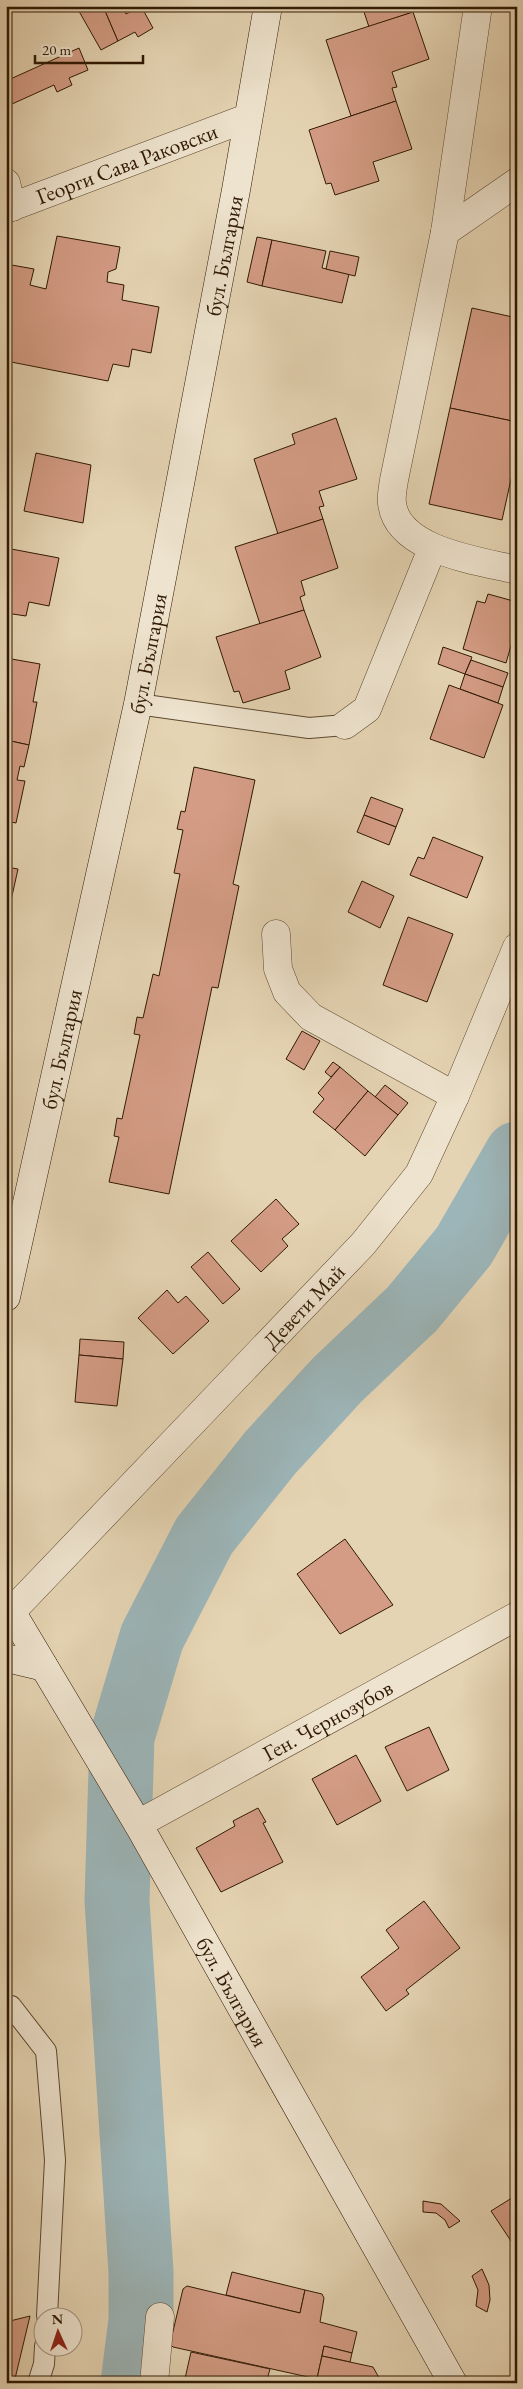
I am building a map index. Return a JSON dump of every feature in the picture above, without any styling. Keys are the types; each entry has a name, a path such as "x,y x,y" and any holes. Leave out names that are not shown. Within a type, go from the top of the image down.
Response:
{"street":[{"name":"бул. България","path":"6,1297 138,704 236,190 268,6"},
{"path":"478,6 444,232 394,480 392,504 402,527 432,548 517,570"},
{"name":"Георги Сава Раковски","path":"8,200 247,118"},
{"path":"444,232 517,182"},
{"path":"345,725 367,709 432,548"},
{"path":"276,934 278,969 287,992 311,1017 455,1096"},
{"name":"Девети Май","path":"9,1607 363,1244 419,1174 455,1096 517,947"},
{"name":"бул. България","path":"9,1607 137,1821 453,2383"},
{"name":"Ген. Чернозубов","path":"137,1821 517,1616"},
{"path":"6,1658 44,1667"},
{"path":"154,2383 160,2317"}],"lane":[{"path":"138,704 308,728 345,725"},
{"path":"11,2006 46,2051 55,2160 48,2306"},
{"path":"38,2383 44,2356"}],"building":[{"path":"76,6 103,6 118,41 101,50"},
{"path":"103,6 122,6 126,14 141,6 153,28 138,37 135,32 118,41"},
{"path":"362,6 411,6 413,12 369,27"},
{"path":"413,12 429,59 392,72 397,87 392,88 396,101 351,116 326,40"},
{"path":"79,48 88,70 69,78 72,85 57,92 54,85 12,104 6,91 6,81"},
{"path":"396,101 412,149 373,162 379,181 335,195 331,183 326,184 309,130"},
{"path":"57,236 120,247 116,269 108,272 107,282 124,285 122,300 159,307 151,353 132,349 129,367 113,364 108,381 6,361 6,264 34,269 30,285 46,289"},
{"path":"257,237 272,240 262,286 247,282"},
{"path":"272,240 326,251 322,268 349,274 342,303 262,286"},
{"path":"330,251 359,257 355,276 326,269"},
{"path":"472,308 517,318 517,422 450,408"},
{"path":"450,408 517,422 517,452 502,520 429,504"},
{"path":"336,418 357,479 319,491 324,506 319,507 323,519 278,534 254,459 295,444 292,434"},
{"path":"36,453 91,465 83,523 24,511"},
{"path":"323,519 338,568 301,581 305,595 300,597 304,610 260,624 235,547"},
{"path":"6,548 59,558 49,606 29,602 26,616 6,613"},
{"path":"488,594 517,602 517,625 506,663 463,649 477,601 485,603"},
{"path":"304,610 321,657 285,671 290,689 243,703 239,691 234,692 216,637"},
{"path":"443,647 472,657 465,674 438,664"},
{"path":"6,658 40,664 33,702 37,702 29,745 6,740"},
{"path":"471,660 508,673 503,687 465,674"},
{"path":"465,674 503,687 498,703 460,689"},
{"path":"449,685 503,705 484,758 430,739"},
{"path":"6,740 29,745 24,767 20,766 17,780 25,781 16,823 6,821"},
{"path":"194,767 255,780 233,884 239,886 218,988 212,987 169,1194 109,1182 119,1137 114,1136 117,1118 122,1119 140,1035 134,1034 137,1017 143,1018 153,974 159,976 180,874 174,873 183,830 177,829 181,811 185,812"},
{"path":"371,797 403,809 396,827 364,815"},
{"path":"364,815 396,827 389,845 357,832"},
{"path":"433,837 483,857 467,898 410,875 418,857 424,859"},
{"path":"6,867 18,869 8,914 6,913"},
{"path":"362,881 394,896 380,928 348,912"},
{"path":"408,917 453,934 427,1002 383,985"},
{"path":"302,1031 320,1041 304,1070 286,1059"},
{"path":"333,1062 340,1067 331,1077 325,1072"},
{"path":"340,1067 368,1091 335,1130 313,1112 324,1099 318,1093"},
{"path":"385,1085 408,1103 398,1115 375,1097"},
{"path":"368,1091 398,1115 365,1156 335,1130"},
{"path":"276,1199 299,1224 282,1239 288,1246 261,1272 231,1241"},
{"path":"208,1252 240,1289 223,1304 191,1267"},
{"path":"167,1290 178,1303 186,1296 209,1321 173,1354 138,1318"},
{"path":"80,1339 124,1342 123,1359 79,1355"},
{"path":"79,1355 123,1359 117,1406 75,1402"},
{"path":"345,1539 393,1605 340,1634 297,1574"},
{"path":"429,1727 449,1770 407,1791 385,1747"},
{"path":"356,1755 381,1801 337,1825 312,1779"},
{"path":"258,1808 266,1822 263,1823 283,1862 221,1892 196,1848 235,1826 233,1821"},
{"path":"424,1901 460,1948 406,1990 409,1994 386,2011 361,1977 399,1948 386,1930"},
{"path":"515,2196 517,2199 517,2250 491,2211"},
{"path":"423,2201 441,2204 460,2221 449,2228 445,2220 436,2213 423,2212"},
{"path":"482,2269 489,2285 490,2300 487,2312 476,2306 478,2290 472,2276"},
{"path":"232,2272 305,2290 300,2313 226,2295"},
{"path":"187,2286 300,2313 305,2290 322,2294 324,2298 320,2322 357,2332 352,2353 324,2346 317,2379 173,2347 170,2344 183,2289"},
{"path":"30,2316 14,2383 6,2383 6,2322"},
{"path":"324,2346 352,2353 350,2362 322,2356"},
{"path":"191,2352 270,2369 266,2383 184,2383"},
{"path":"322,2356 373,2367 382,2383 316,2383"}],"waterway":[{"path":"133,2383 141,2321 141,2272 117,1901 122,1737 152,1637 204,1536 270,1453 337,1380 412,1309 464,1246 517,1154"}]}
